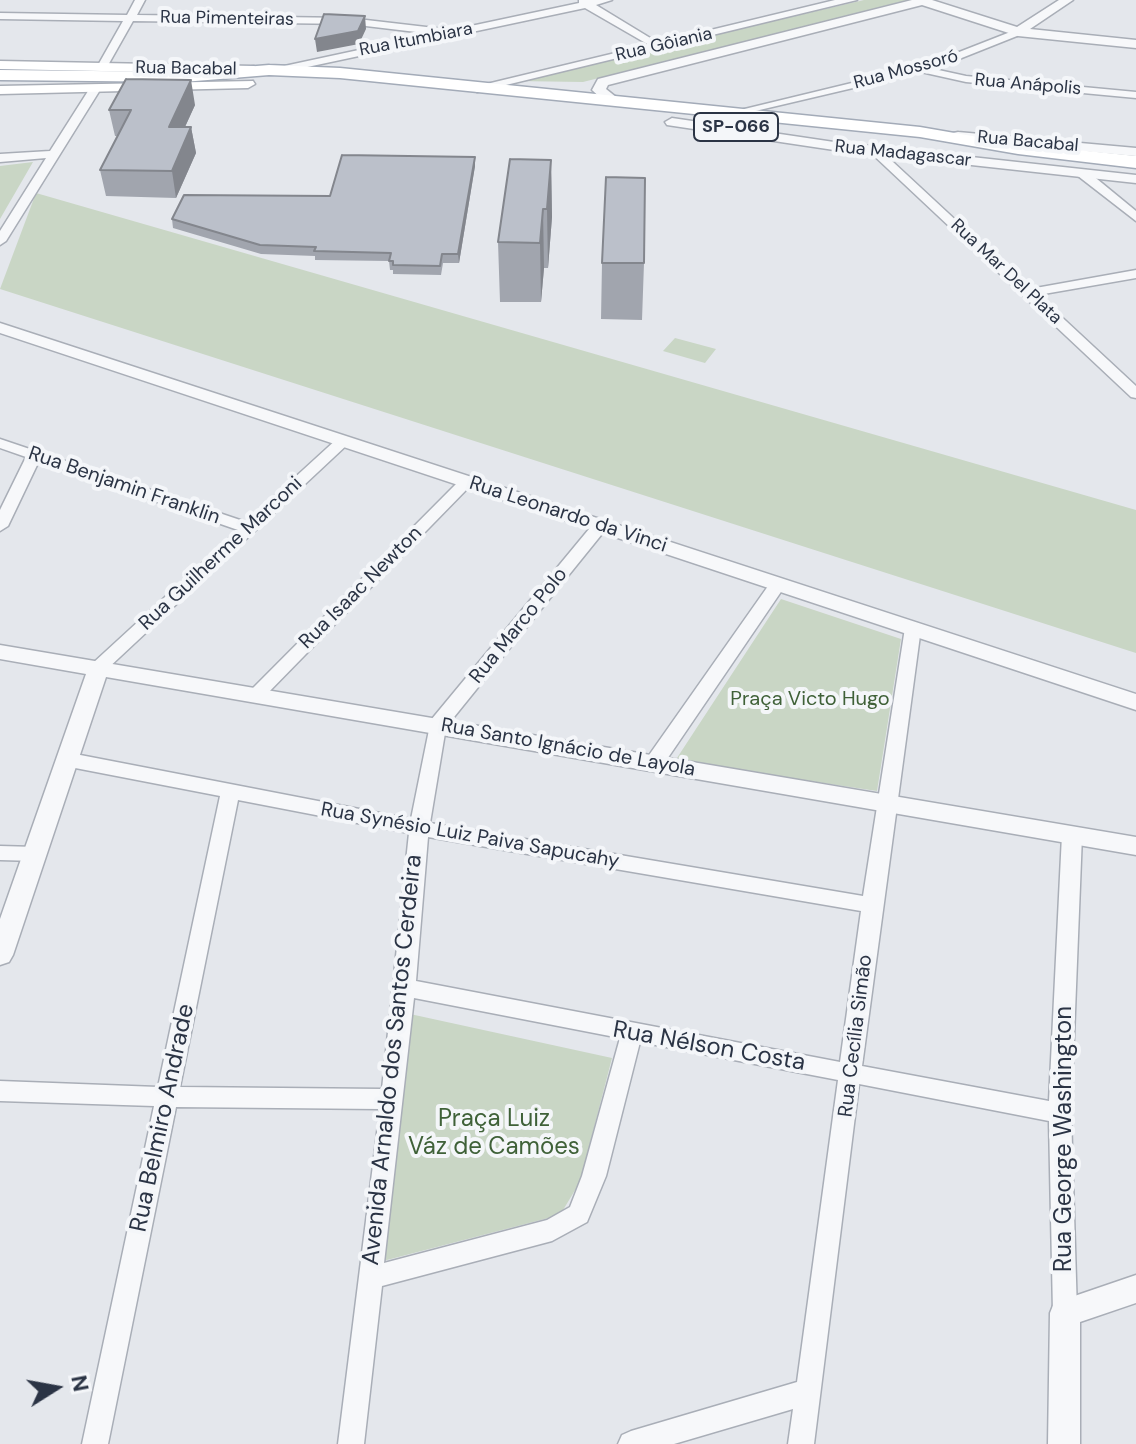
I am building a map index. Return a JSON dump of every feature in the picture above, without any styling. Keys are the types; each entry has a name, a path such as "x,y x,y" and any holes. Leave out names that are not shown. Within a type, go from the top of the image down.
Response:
{"main road":[{"path":"338,82 346,58 353,53"},
{"name":"Rua Bacabal","path":"0,65 274,70"},
{"name":"SP-066","path":"0,78 183,77 274,70 338,82 672,122 920,132 1136,165"},
{"name":"SP-066","path":"0,78 248,84 338,82 477,88 734,113 788,125 1136,165"},
{"path":"0,90 248,84"}],"street":[{"path":"102,67 140,0"},
{"path":"573,0 589,4 660,47"},
{"path":"589,4 607,0"},
{"name":"Rua Gôiania","path":"477,88 851,0"},
{"path":"923,0 1018,32 1136,44"},
{"name":"Rua Gôiania","path":"611,100 599,90 603,82 923,0"},
{"name":"Rua Mossoró","path":"734,113 921,69 1018,32 1067,0"},
{"name":"Rua Itumbiara","path":"274,70 452,33 552,6 589,4"},
{"name":"Rua Pimenteiras","path":"0,16 349,21 452,33"},
{"path":"632,53 630,62 654,70"},
{"name":"Rua Anápolis","path":"921,69 966,79 1136,95"},
{"path":"0,241 94,90"},
{"name":"Rua Madagascar","path":"672,122 875,151 1136,179"},
{"name":"Rua Bacabal","path":"920,132 1136,152"},
{"name":"Rua Mar Del Plata","path":"875,151 1136,394"},
{"path":"0,158 53,154"},
{"path":"1082,173 1136,217"},
{"path":"1028,293 1136,274"},
{"name":"Rua Leonardo da Vinci","path":"0,328 1136,702"},
{"name":"Rua Guilherme Marconi","path":"99,667 343,441"},
{"name":"Rua Benjamin Franklin","path":"0,443 248,528"},
{"path":"0,526 34,456"},
{"name":"Rua Isaac Newton","path":"257,694 466,482"},
{"name":"Rua Marco Polo","path":"437,725 600,526"},
{"path":"654,763 779,583"},
{"name":"Rua Cecília Simão","path":"801,1444 872,905 913,628"},
{"name":"Rua Santo Ignácio de Layola","path":"0,652 1136,846"},
{"path":"0,955 70,760 99,667"},
{"name":"Avenida Arnaldo dos Santos Cerdeira","path":"351,1444 405,988 419,828 437,725"},
{"name":"Rua Synésio Luiz Paiva Sapucahy","path":"70,760 419,828 872,905"},
{"name":"Rua Belmiro Andrade","path":"95,1444 230,792"},
{"name":"Rua George Washington","path":"1064,1444 1065,1313 1060,1113 1072,835"},
{"path":"0,853 36,854"},
{"name":"Rua Nélson Costa","path":"405,988 1060,1113"},
{"path":"369,1278 552,1230 579,1214 594,1176 632,1033"},
{"path":"0,1091 168,1097 390,1099"},
{"path":"1065,1313 1136,1289"},
{"path":"631,1444 806,1392"}],"green space":[{"path":"864,0 908,0 583,82 515,81"},
{"path":"33,162 0,219 0,166"},
{"path":"36,193 1136,510 1136,653 0,289"},
{"path":"675,338 716,349 705,363 663,351"},
{"name":"Praça Victo Hugo","path":"781,599 901,639 877,791 675,761"},
{"name":"Praça Luiz Váz de Camões","path":"410,1014 612,1058 580,1182 560,1215 383,1261"}],"building":[{"path":"324,14 365,16 358,31 315,39"},
{"path":"126,79 191,80 169,127 191,127 172,171 100,170 131,110 109,110"},
{"path":"342,155 475,157 458,254 442,254 440,266 393,265 393,261 389,261 391,253 314,251 316,247 260,245 172,219 184,195 330,196"},
{"path":"510,159 551,160 547,209 543,209 540,243 498,242"},
{"path":"606,177 645,178 644,263 602,263"}]}
